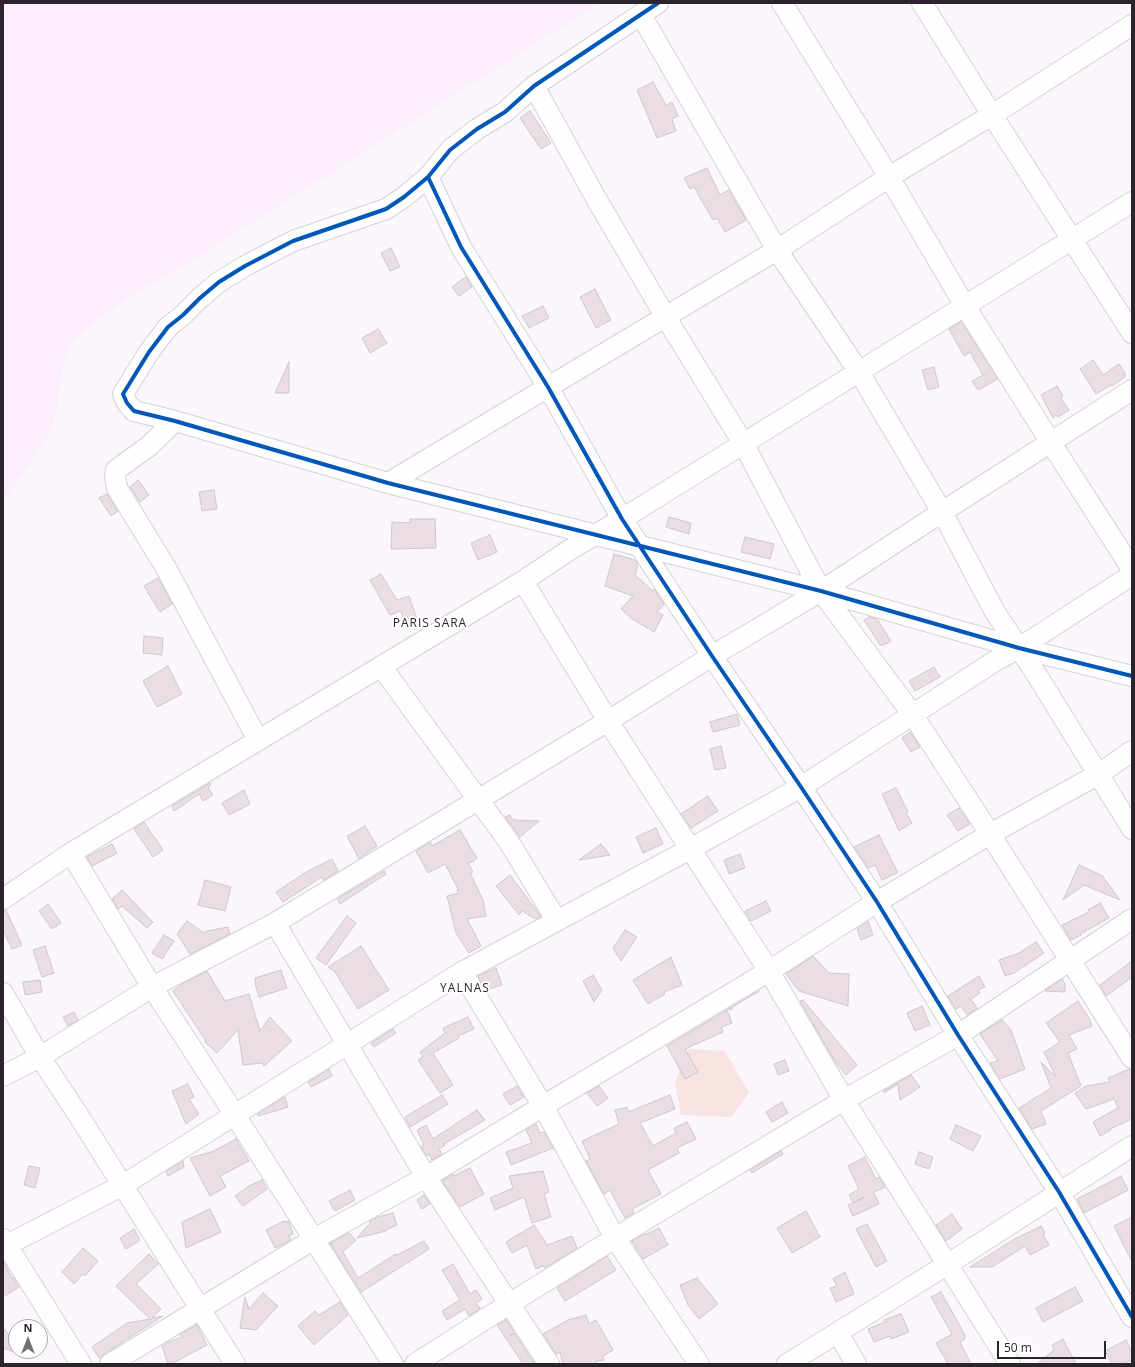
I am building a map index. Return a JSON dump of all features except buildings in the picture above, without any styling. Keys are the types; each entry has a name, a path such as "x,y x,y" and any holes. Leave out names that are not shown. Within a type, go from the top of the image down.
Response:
{"street":[{"path":"658,3 534,86 505,112 477,129 450,150 428,177 404,197 386,209 293,241 245,266 219,282 168,327 149,352 123,394 127,403 134,411 175,421 388,483 821,591 1020,648 1132,676"},
{"path":"782,3 889,177 964,306 1132,569"},
{"path":"922,3 1132,333"},
{"path":"641,15 777,250 859,372 942,512 996,612 1099,774 1132,829"},
{"path":"388,483 777,250 889,177 992,115 1132,25"},
{"path":"534,86 597,200 665,316 743,444 821,591 913,715 1132,1058"},
{"path":"428,177 461,247 548,386 622,520 712,656 802,787 877,902 958,1035 1059,1192 1132,1317"},
{"path":"3,899 71,853 523,580 571,549 622,520 1132,202"},
{"path":"3,1076 40,1057 152,987 275,923 608,721 712,656 821,591 1132,390"},
{"path":"175,421 149,446 116,470 114,477 117,488 166,568 258,740"},
{"path":"81,1364 4,1244 123,1185 347,1046 462,972 802,787 1132,575"},
{"path":"523,580 608,721 769,971 844,1100 1010,1364"},
{"path":"381,666 509,842 557,921"},
{"path":"110,1364 314,1239 426,1177 769,971 877,902 990,834 1099,774 1132,751"},
{"path":"71,853 152,987 393,1364"},
{"path":"415,1364 615,1238 844,1100 958,1035 1132,919"},
{"path":"275,923 426,1177 549,1364"},
{"path":"462,972 543,1106 615,1238 699,1364"},
{"path":"3,993 40,1057 77,1112 235,1364"},
{"path":"787,1364 948,1264 1132,1146"},
{"path":"838,1333 856,1364"}],"shaded area":[{"path":"3,3 600,3 190,262 133,295 91,325 73,341 65,356 56,413 49,435 3,501"},
{"path":"688,1049 725,1051 749,1093 731,1117 681,1115 675,1083"}],"cycle path":[{"path":"658,3 534,86 505,112 477,129 450,150 428,177 404,197 386,209 293,241 245,266 219,282 168,327 149,352 123,394 127,403 134,411 175,421 388,483 821,591 1019,648 1132,676"},
{"path":"428,177 461,247 548,387 622,519 877,902 958,1035 1059,1192 1132,1317"}],"district":[{"name":"PARIS SARA","path":"430,624"},
{"name":"YALNAS","path":"465,989"}]}
